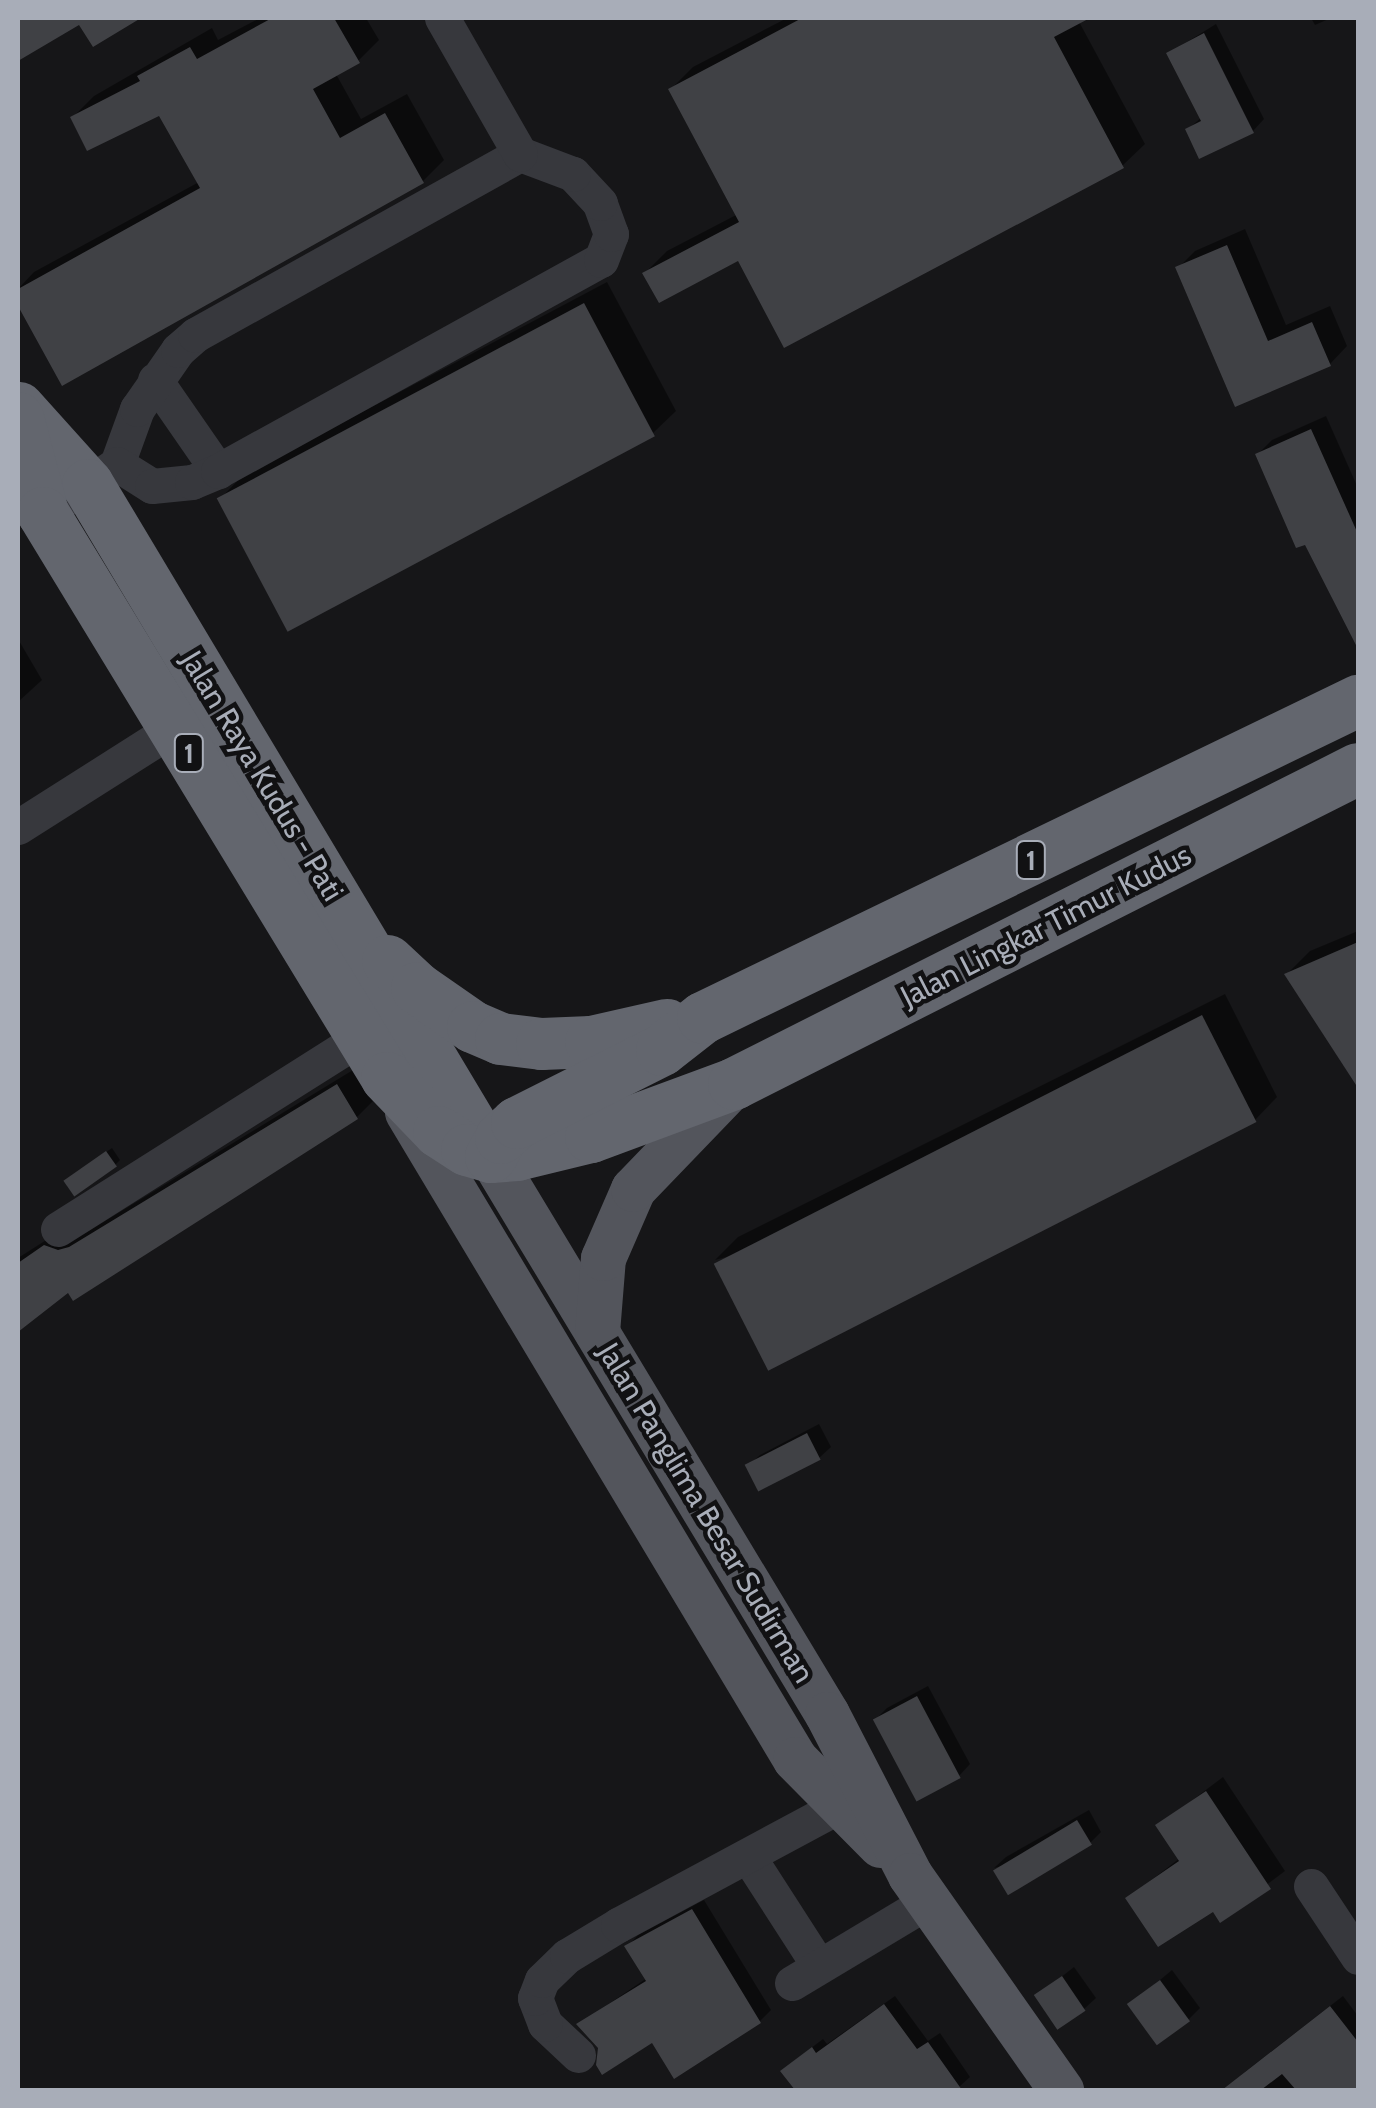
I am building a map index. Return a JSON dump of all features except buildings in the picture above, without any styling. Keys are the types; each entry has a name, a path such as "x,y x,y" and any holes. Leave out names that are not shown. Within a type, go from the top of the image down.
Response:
{"highway":[{"name":"Jalan Raya Kudus - Pati","path":"18,407 103,474 350,926 490,1157"},
{"name":"Jalan Raya Kudus - Pati","path":"18,418 43,513 374,1058 439,1132 466,1150 490,1157"},
{"name":"1","path":"490,1157 501,1138 517,1123 662,1050 703,1018 1358,701"},
{"name":"Jalan Lingkar Timur Kudus","path":"490,1157 517,1156 591,1136 734,1084 1358,769"},
{"name":"1","path":"350,926 417,988 473,1027 501,1038 542,1044 591,1042 703,1018"}],"main road":[{"path":"374,1058 513,1289"},
{"path":"596,1332 603,1258 632,1189 734,1084"},
{"path":"490,1157 488,1185 494,1228 513,1289"},
{"name":"Jalan Panglima Besar Sudirman","path":"490,1157 827,1714 918,1888 1061,2090"},
{"name":"Jalan Panglima Besar Sudirman","path":"513,1289 795,1759 918,1888"}],"street":[{"path":"103,474 152,486 192,482 601,260 611,234 600,203 573,174 520,154 442,18"},
{"path":"43,513 103,474 136,408 195,335 520,154"},
{"path":"156,380 218,470"},
{"path":"18,827 174,728"},
{"path":"58,1230 374,1058"},
{"path":"578,2055 545,2024 536,1998 542,1980 567,1956 840,1805"},
{"path":"748,1856 806,1974 918,1888"},
{"path":"1311,1886 1358,1957"}]}
